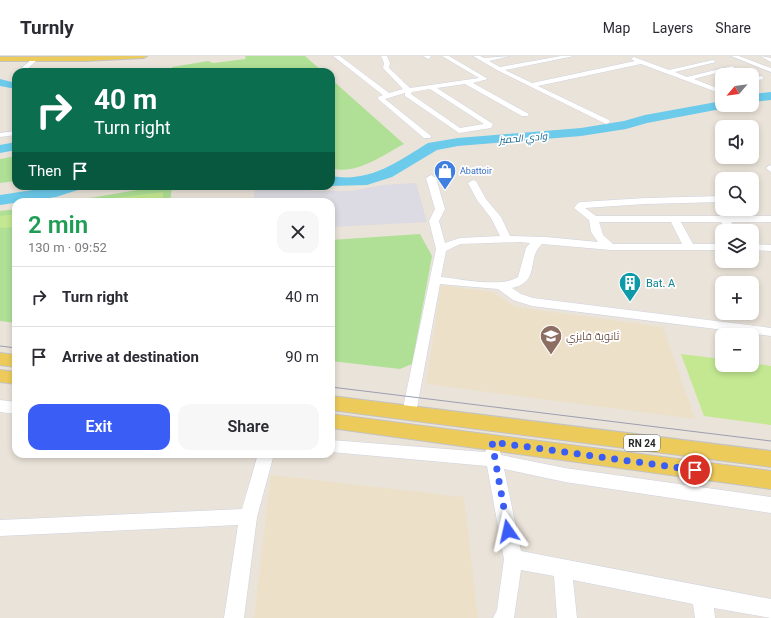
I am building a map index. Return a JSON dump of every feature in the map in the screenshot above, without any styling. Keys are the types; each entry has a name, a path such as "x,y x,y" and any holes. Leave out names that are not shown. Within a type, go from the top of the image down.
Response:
{"main road":[{"path":"2,59 85,59 143,56"},
{"path":"0,359 12,360"},
{"path":"0,376 12,378"},
{"name":"RN 24","path":"335,404 409,413 486,441"},
{"name":"RN 24","path":"335,422 486,441 513,436 771,459"},
{"name":"RN 24","path":"513,436 771,480"}],"street":[{"path":"336,56 387,95"},
{"path":"384,56 387,63 386,68 409,91"},
{"path":"427,136 380,98 387,95 409,91 485,79 445,56"},
{"path":"479,58 507,56"},
{"path":"499,69 571,56"},
{"path":"627,56 686,79 715,88"},
{"path":"734,56 771,70"},
{"path":"764,56 771,59"},
{"path":"479,58 606,122"},
{"path":"25,68 34,60"},
{"path":"531,84 641,62"},
{"path":"668,72 713,62"},
{"path":"686,79 715,72"},
{"path":"467,82 525,114"},
{"path":"409,91 407,95 459,131 488,126 489,124 432,87"},
{"path":"0,135 12,134"},
{"path":"409,413 441,249 434,221 440,209 431,178"},
{"path":"473,183 482,200 496,217 507,240"},
{"path":"715,199 655,200 580,205 579,208 581,211 594,219 771,219"},
{"path":"723,218 727,224"},
{"path":"594,219 594,227 600,238 604,243 611,247"},
{"path":"674,219 690,248"},
{"path":"441,249 452,243 460,241 507,240 546,240 611,247 715,247"},
{"path":"435,280 503,287 514,285 523,280 531,248 539,241"},
{"path":"759,248 771,248"},
{"path":"503,287 516,297 532,302 771,332"},
{"path":"0,406 12,408"},
{"path":"486,441 513,560 506,614 503,618"},
{"path":"335,446 486,441 565,475 771,505"},
{"path":"234,618 248,517 265,458"},
{"path":"0,528 248,517"},
{"path":"513,560 563,568 771,609"},
{"path":"563,568 566,618"},
{"path":"702,595 705,618"}],"shaded area":[{"path":"416,183 427,222 335,227 335,198 254,198 254,190 352,191 383,185"},
{"name":"ثانوية فايزي","path":"441,285 492,292 515,307 663,327 695,419 426,384"},
{"path":"271,475 464,497 478,618 254,618"}],"green space":[{"path":"245,56 305,56 318,68 172,67 208,61 213,63 246,59"},
{"path":"335,83 404,144 369,163 359,167 340,170 335,169"},
{"path":"12,157 12,182 0,183 0,159"},
{"path":"137,190 172,190 170,198 90,198"},
{"path":"163,192 163,198 115,198"},
{"path":"12,210 12,322 0,321 0,211"},
{"path":"12,214 12,227 0,228 0,216"},
{"path":"420,234 432,256 412,364 400,369 335,361 335,240"},
{"path":"681,354 715,358 715,372 759,372 759,364 771,366 771,425 704,416"}],"waterway":[{"name":"وادي الحميز","path":"0,82 12,86"},
{"name":"وادي الحميز","path":"759,97 771,96"},
{"name":"وادي الحميز","path":"335,182 367,180 387,174 433,146 458,142 581,132 626,125 645,119 715,106"},
{"name":"وادي الحميز","path":"0,149 12,147"},
{"name":"وادي الحميز","path":"14,198 62,190"},
{"name":"وادي الحميز","path":"0,200 12,198"}],"tram line":[{"path":"0,346 12,348"},
{"path":"335,387 771,441"}],"place":[{"name":"Abattoir","path":"445,190"},
{"name":"Bat. A","path":"630,302"},
{"name":"ثانوية فايزي","path":"551,356"}],"route":[{"path":"508,531 494,460 492,442 695,470"}]}
